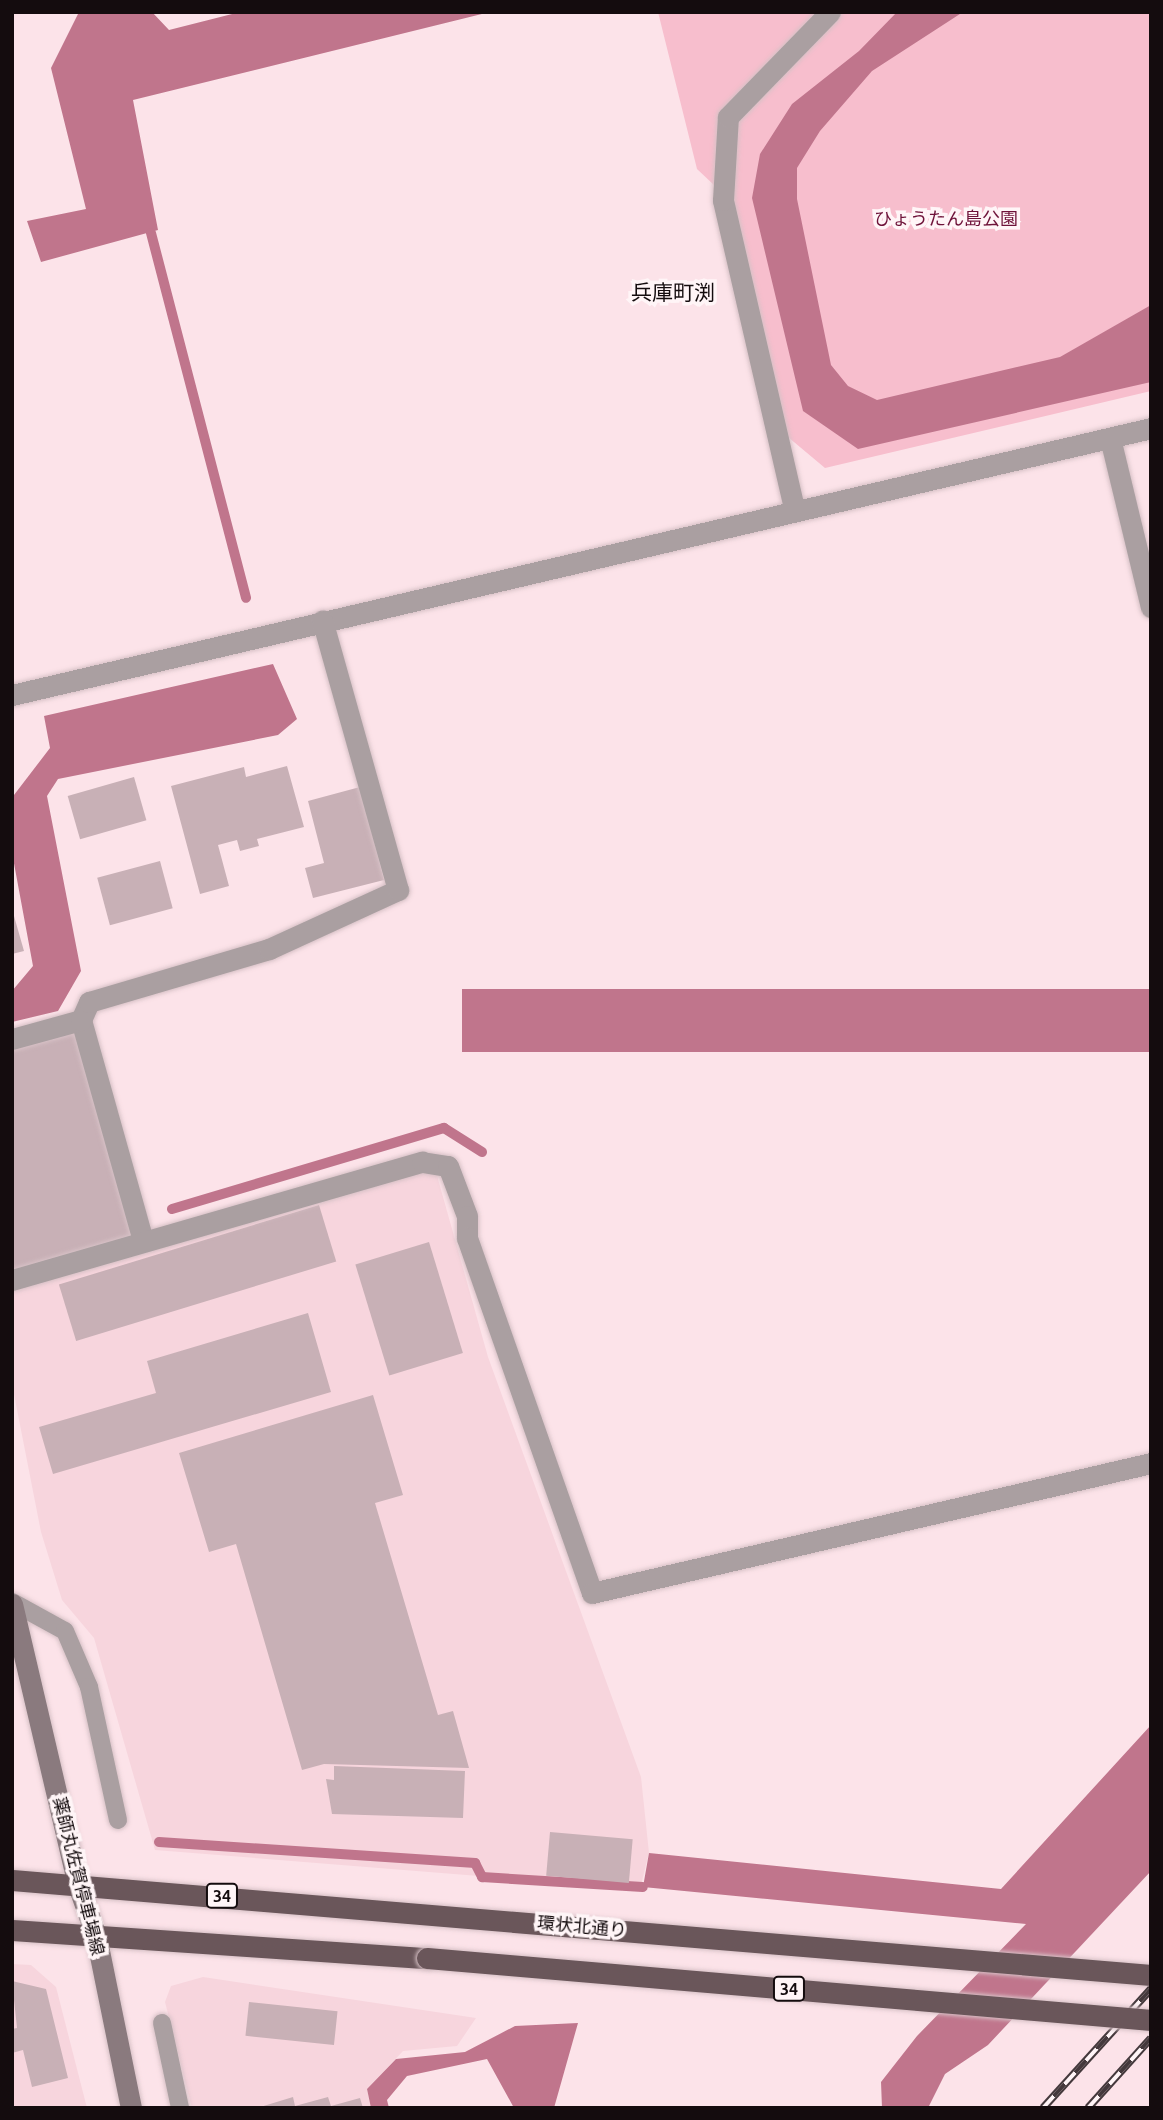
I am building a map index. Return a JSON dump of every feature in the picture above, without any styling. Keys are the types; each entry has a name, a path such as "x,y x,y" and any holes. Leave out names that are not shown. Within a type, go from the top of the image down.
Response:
{"highway":[{"name":"環状北通り","path":"12,1880 1151,1975"},
{"name":"34","path":"12,1930 427,1958 1151,2020"}],"main road":[{"name":"薬師丸佐賀停車場線","path":"12,1603 78,1885 96,1936 131,2108"}],"street":[{"path":"794,508 723,200 728,117 830,12"},
{"path":"12,695 794,508 1151,428"},
{"path":"1110,438 1151,607"},
{"path":"144,1240 81,1020 89,1002 269,949 398,890 322,620"},
{"path":"12,1039 81,1020"},
{"path":"12,1280 422,1162 448,1166 467,1216 467,1237 592,1593 1151,1464"}],"lane":[{"path":"12,1603 65,1631 89,1687 118,1820"},
{"path":"162,2023 180,2108"}],"shaded area":[{"path":"79,12 152,12 169,30 240,12 490,12 133,100 158,230 41,262 27,221 86,209 51,68"},
{"path":"897,12 963,12 872,71 820,131 797,168 797,199 831,365 848,386 877,400 1060,357 1151,305 1151,382 858,449 803,411 752,198 760,154 792,104 859,51"},
{"path":"273,664 297,719 278,735 58,779 47,796 81,971 58,1011 12,1022 12,991 33,966 13,858 14,795 50,748 44,716"},
{"path":"462,989 1151,989 1151,1052 462,1052"},
{"path":"419,1170 436,1172 488,1357 641,1777 649,1853 640,1889 155,1850 94,1638 62,1600 41,1532 12,1384 12,1287"},
{"path":"1151,1725 1151,1871 988,2045 945,2074 928,2108 882,2108 881,2082 917,2036 1026,1924 643,1887 649,1853 1001,1889"},
{"path":"12,1964 31,1965 56,1987 87,2108 12,2108"},
{"path":"203,1977 476,2018 457,2046 403,2051 367,2089 371,2108 192,2108 165,2002 171,1986"},
{"path":"578,2023 554,2108 514,2108 487,2059 407,2076 387,2100 389,2108 371,2108 367,2089 396,2059 465,2052 515,2026"}],"green space":[{"name":"ひょうたん島公園","path":"658,12 1151,12 1151,391 825,468 788,437 731,201 697,169"}],"building":[{"path":"287,766 304,827 257,839 259,846 240,851 237,840 218,845 229,886 200,894 171,786 244,767 246,777"},
{"path":"134,777 146,820 80,839 68,796"},
{"path":"360,787 384,880 313,898 305,868 324,863 308,801"},
{"path":"160,861 173,908 110,925 97,878"},
{"path":"12,909 24,951 12,954"},
{"path":"81,1020 143,1240 12,1286 12,1039"},
{"path":"319,1205 336,1261 76,1341 59,1285"},
{"path":"429,1242 463,1353 389,1375 355,1265"},
{"path":"308,1313 331,1392 53,1474 39,1427 156,1393 147,1361"},
{"path":"373,1395 403,1495 375,1503 438,1715 453,1711 469,1768 324,1764 302,1770 236,1544 209,1552 179,1453"},
{"path":"334,1766 465,1771 463,1818 332,1814 326,1779 334,1780"},
{"path":"550,1832 633,1839 629,1883 546,1876"},
{"path":"12,1981 46,1989 68,2078 32,2087 23,2050 12,2053 12,2029 17,2028"},
{"path":"249,2002 338,2011 334,2045 245,2036"},
{"path":"293,2097 295,2106 328,2097 331,2106 360,2098 363,2108 257,2108"}],"waterway":[{"path":"151,233 246,598"},
{"path":"172,1209 444,1128 482,1152"},
{"path":"159,1842 475,1863 482,1877 643,1887"}],"railway":[{"path":"1043,2108 1151,1989"},
{"path":"1088,2108 1151,2038"}],"district":[{"name":"兵庫町渕","path":"673,292"}]}
